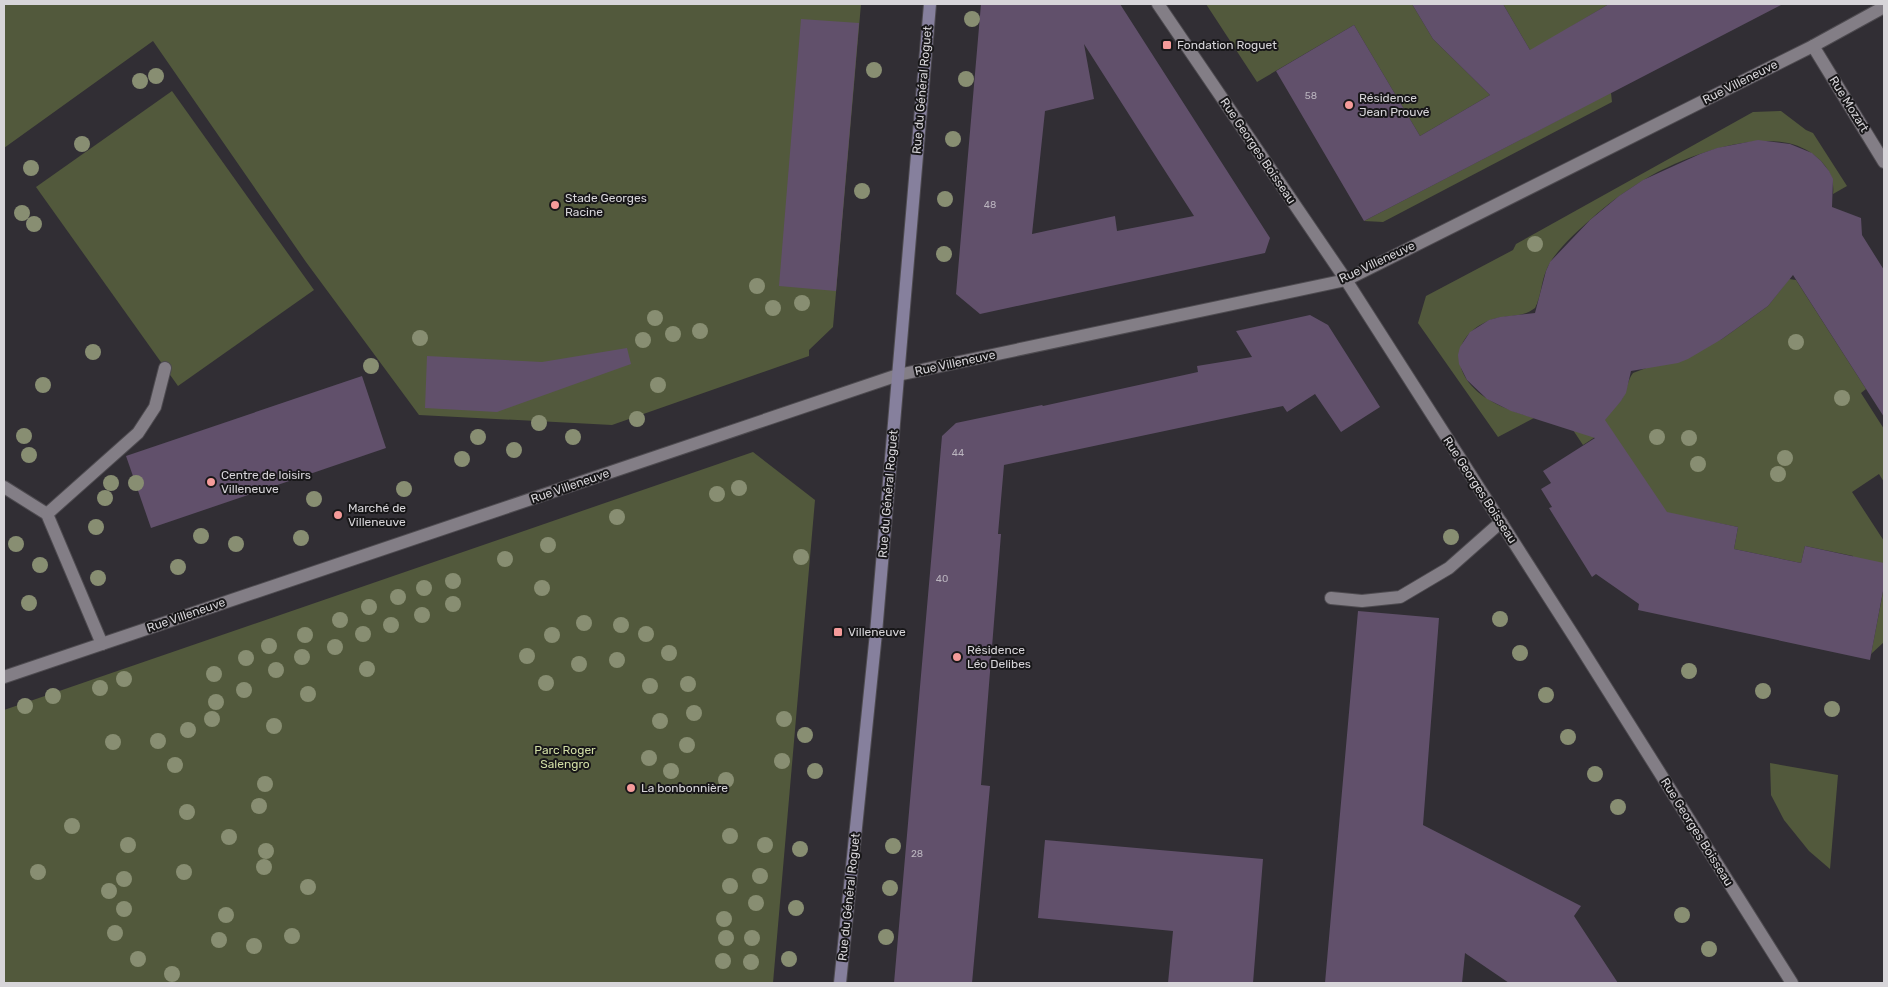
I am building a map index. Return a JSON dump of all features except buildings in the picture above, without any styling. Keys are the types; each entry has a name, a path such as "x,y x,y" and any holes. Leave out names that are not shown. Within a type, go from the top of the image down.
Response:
{"main road":[{"name":"Rue du Général Roguet","path":"840,983 876,633 930,4"}],"street":[{"name":"Rue Georges Boisseau","path":"1158,4 1346,280 1792,983"},
{"name":"Rue Villeneuve","path":"4,677 898,375 1346,280 1813,46 1884,7"},
{"name":"Rue Mozart","path":"1813,46 1884,162"},
{"path":"47,514 138,433 155,407 165,368"},
{"path":"4,487 47,514 102,644"},
{"path":"1331,598 1362,601 1400,597 1449,568 1501,522"}],"green space":[{"name":"Stade Georges Racine","path":"4,4 861,4 833,327 809,350 809,356 612,425 419,415 306,262 153,41 4,148"},
{"path":"1206,4 1412,4 1433,39 1490,95 1420,136 1354,25 1257,82"},
{"path":"1503,4 1609,4 1572,26 1611,93 1612,102 1383,222 1364,221 1568,115"},
{"path":"172,91 314,290 178,386 36,187"},
{"path":"1781,111 1813,133 1847,186 1833,194 1833,182 1823,163 1814,155 1796,145 1775,141 1727,146 1703,153 1659,171 1622,194 1578,231 1553,258 1546,271 1535,308 1524,314 1488,321 1475,329 1466,338 1461,348 1460,359 1462,370 1467,380 1476,390 1493,402 1534,418 1498,437 1418,323 1426,296 1513,250 1516,244 1753,112"},
{"path":"1789,279 1796,280 1866,389 1861,393 1884,429 1884,482 1879,474 1852,492 1884,541 1884,581 1850,574 1853,556 1805,546 1801,563 1734,549 1738,527 1692,518 1686,546 1595,437 1583,445 1569,424 1606,411 1618,404 1624,396 1629,379 1633,373 1722,339 1768,306"},
{"name":"Parc Roger Salengro","path":"753,452 815,500 773,983 4,983 4,710"},
{"path":"1884,587 1884,642 1871,654"},
{"path":"1770,763 1838,775 1830,869 1809,851 1784,820 1771,795"}],"place":[{"name":"Fondation Roguet","path":"1167,45"},
{"name":"Résidence Jean Prouvé","path":"1349,105"},
{"name":"Stade Georges Racine","path":"555,205"},
{"name":"Centre de loisirs Villeneuve","path":"211,482"},
{"name":"Marché de Villeneuve","path":"338,515"},
{"name":"Villeneuve","path":"838,632"},
{"name":"Résidence Léo Delibes","path":"957,657"},
{"name":"La bonbonnière","path":"631,788"}]}
